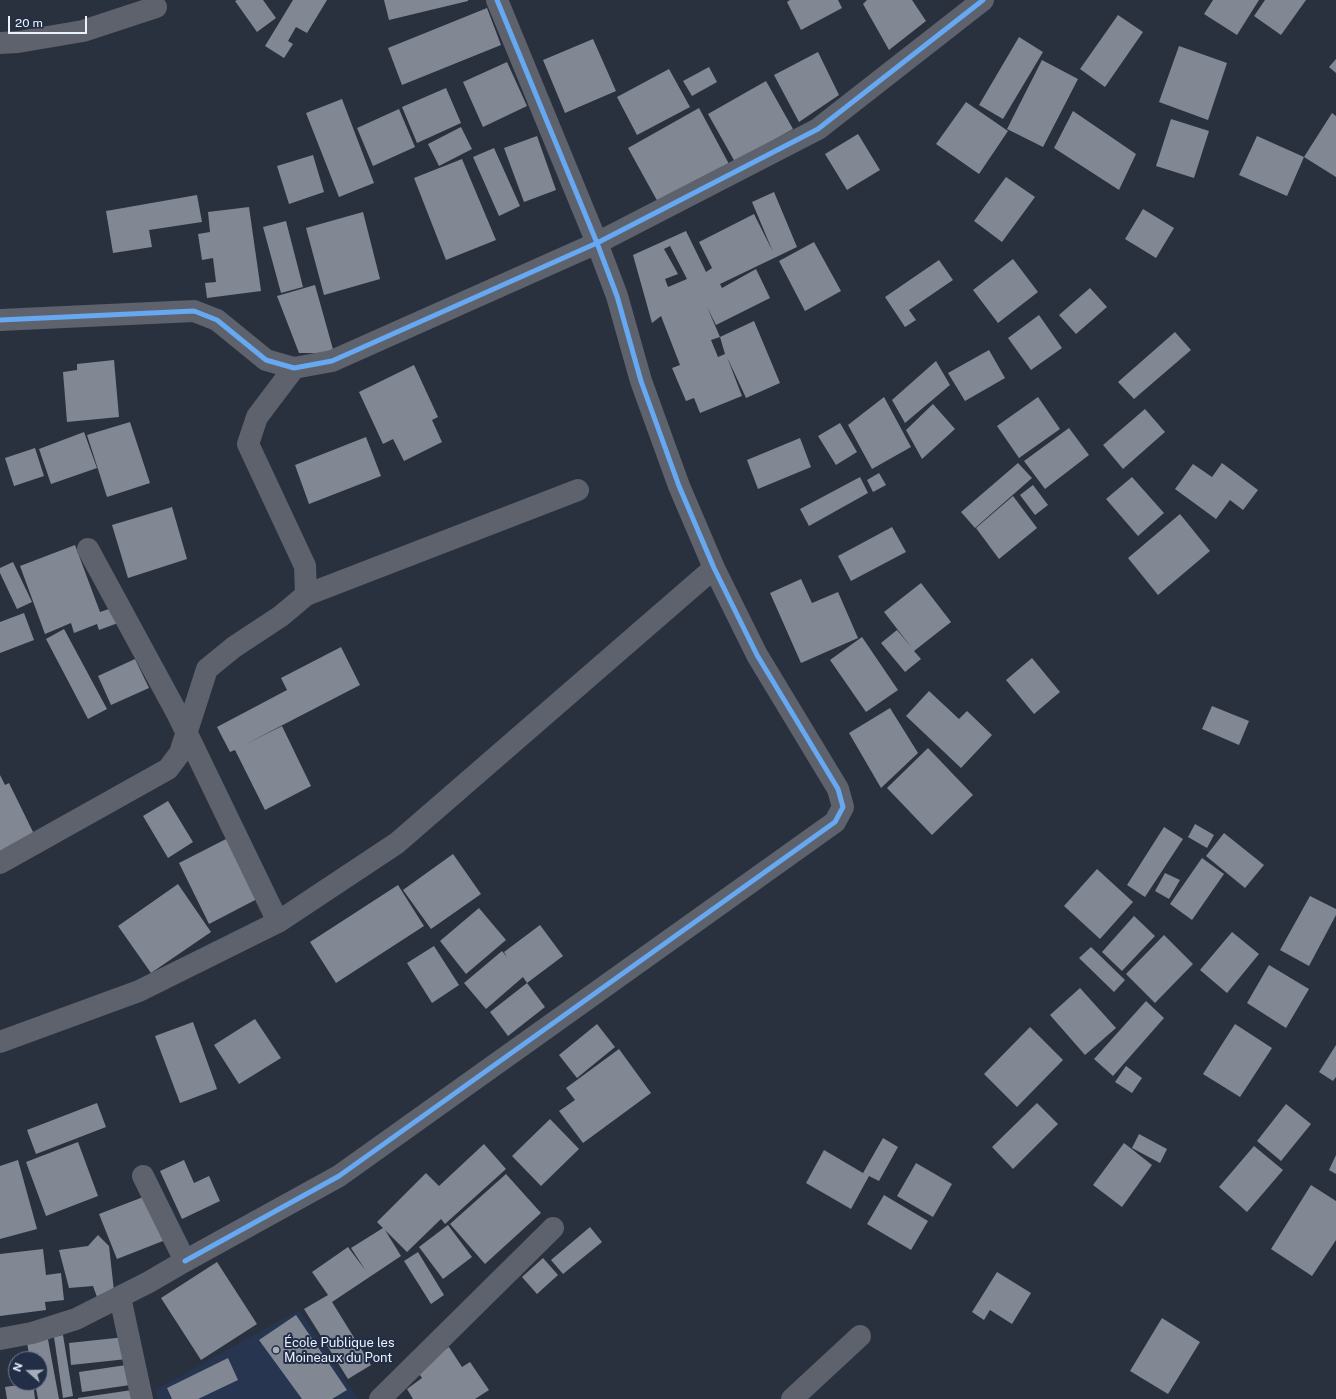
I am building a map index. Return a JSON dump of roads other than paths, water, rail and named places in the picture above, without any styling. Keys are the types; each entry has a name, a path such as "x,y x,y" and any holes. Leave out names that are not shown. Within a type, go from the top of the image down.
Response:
{"street":[{"path":"0,1339 32,1333 76,1318 120,1297 339,1176 835,822 843,807 838,789 757,655 714,568 673,471 641,381 617,296 597,243 497,0"},
{"path":"0,320 194,311 217,320 266,360 294,368 332,361 597,243 818,129 983,0"},
{"path":"0,43 18,42 83,31 156,7"},
{"path":"294,368 257,417 248,444 305,566 306,595"},
{"path":"0,864 168,769 180,753 207,669 234,646 281,616 306,595 578,490"},
{"path":"88,548 186,732 278,922"},
{"path":"0,1042 139,991 278,922 397,843 714,568"},
{"path":"143,1176 185,1261"},
{"path":"380,1399 553,1228"},
{"path":"120,1297 142,1399"},
{"path":"792,1399 860,1336"}],"place":[{"name":"École Publique les Moineaux du Pont","path":"276,1350"}]}
